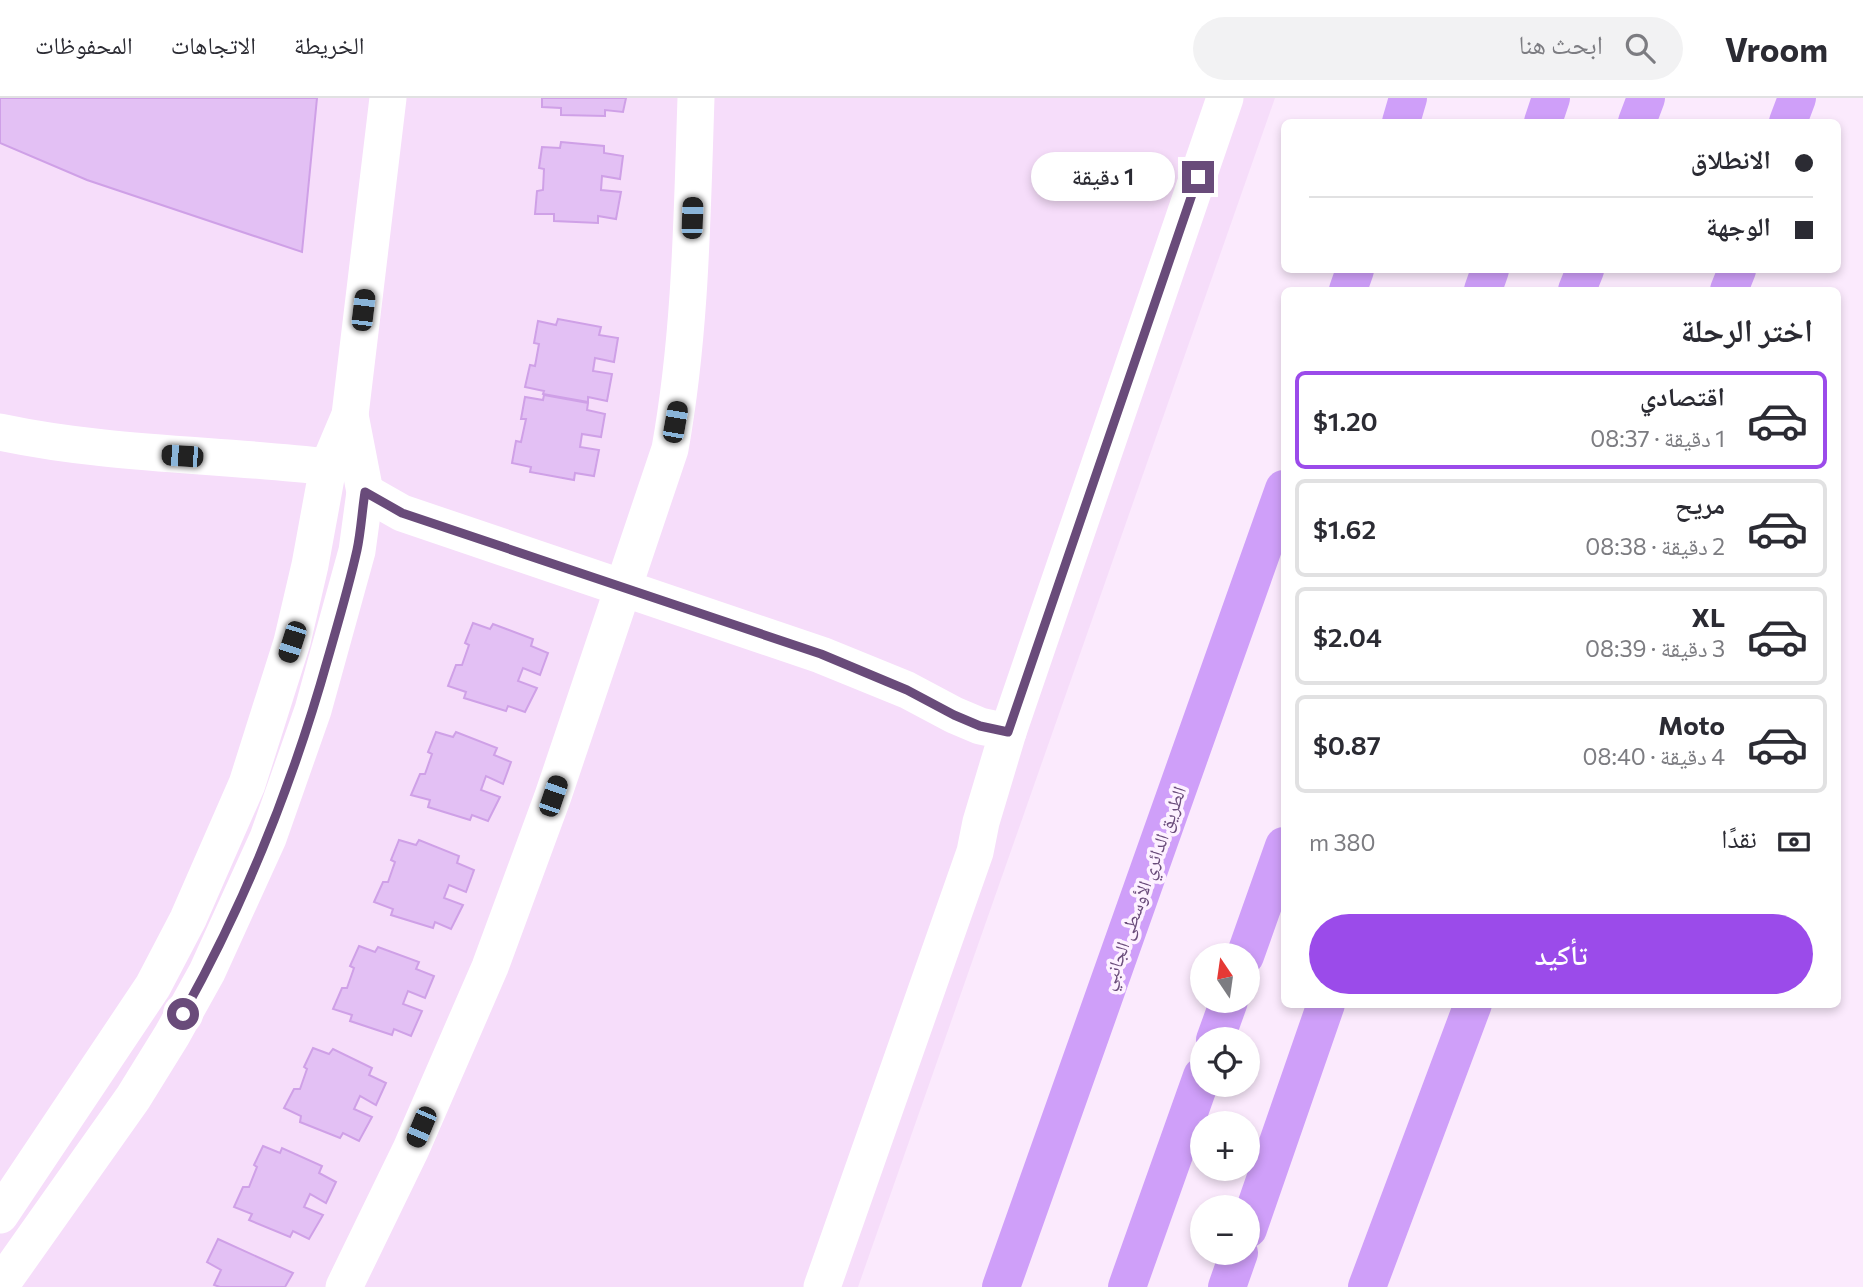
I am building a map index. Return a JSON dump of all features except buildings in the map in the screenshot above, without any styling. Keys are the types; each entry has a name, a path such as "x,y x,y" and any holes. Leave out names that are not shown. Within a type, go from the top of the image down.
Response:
{"highway":[{"path":"1402,119 1409,98"},
{"path":"1544,119 1551,98"},
{"path":"1638,119 1646,98"},
{"path":"1789,119 1797,98"},
{"name":"الطريق الدائري الأوسطى الجانبي","path":"1001,1287 1281,497"},
{"path":"1250,943 1281,854"},
{"path":"1260,1195 1325,1008"},
{"path":"1367,1287 1472,1008"},
{"path":"1127,1287 1195,1097"},
{"path":"1227,1287 1235,1265"}],"street":[{"path":"0,1215 153,986 188,919 247,784 292,642 310,565 328,467 350,415 388,98"},
{"path":"344,1287 411,1149 490,967 553,796 670,449 680,395 690,292 696,98"},
{"path":"822,1287 975,852 981,822 1008,732 1225,98"},
{"path":"0,1286 133,1098 207,972 268,838 313,710 357,551 365,492 350,415"},
{"path":"0,432 141,453 264,460 328,467"},
{"path":"365,492 402,513 821,654 907,690 980,726 1008,732"}],"shaded area":[{"path":"0,98 1275,98 858,1287 0,1287"}],"route":[{"path":"183,1014 207,972 239,905 292,774 313,710 357,551 365,492 402,513 821,654 907,690 980,726 1008,732 1198,177"}]}
